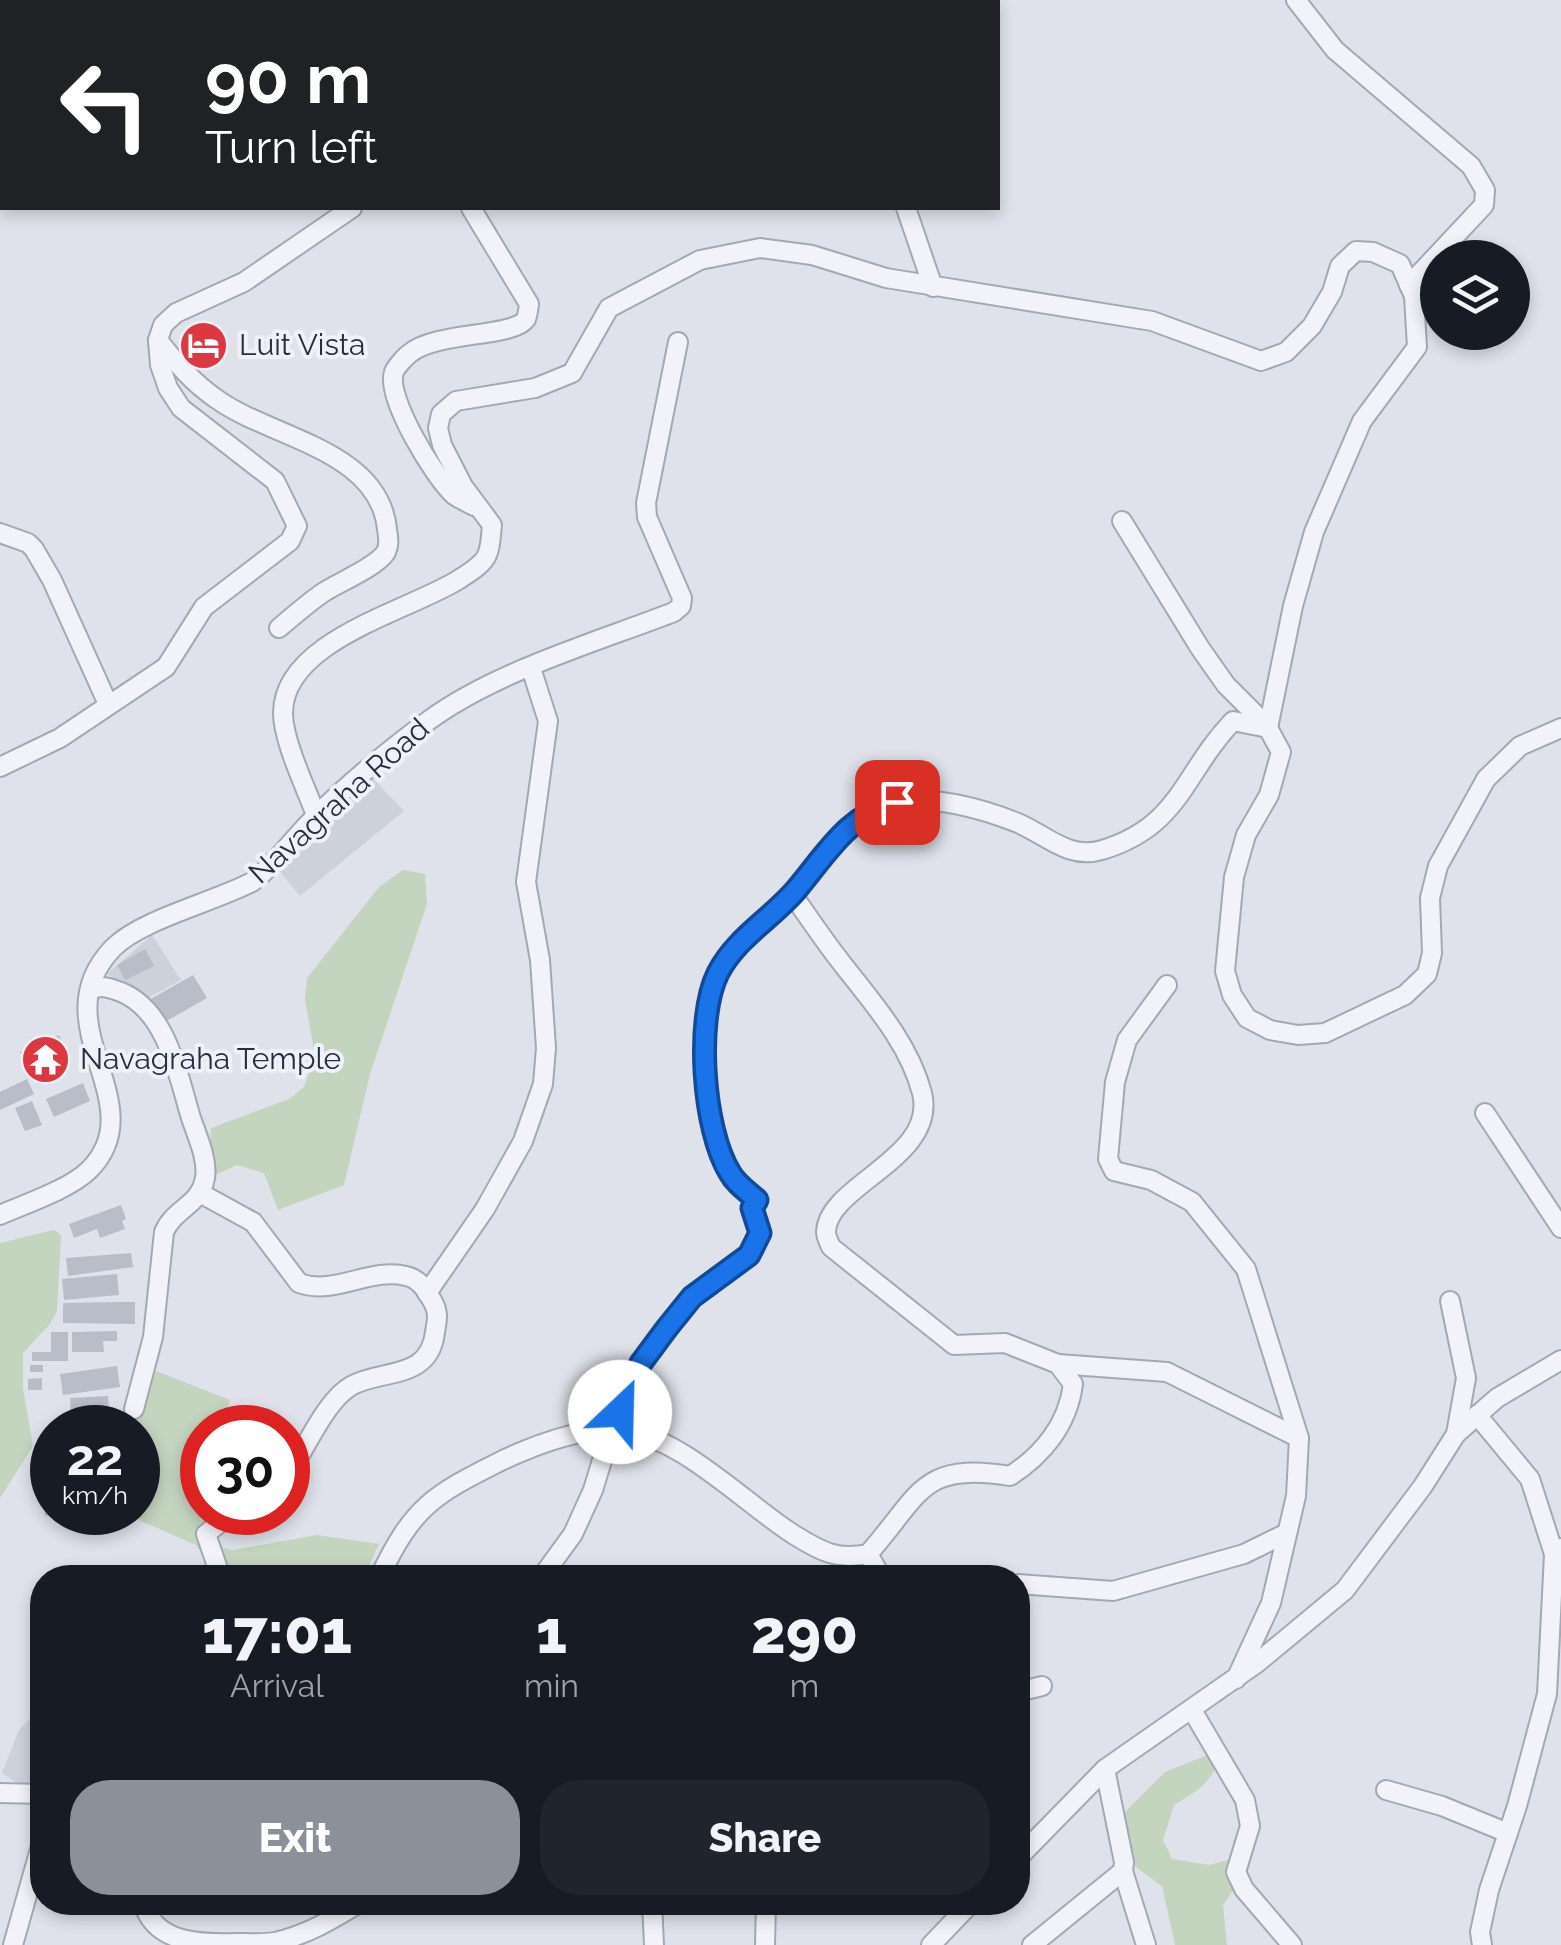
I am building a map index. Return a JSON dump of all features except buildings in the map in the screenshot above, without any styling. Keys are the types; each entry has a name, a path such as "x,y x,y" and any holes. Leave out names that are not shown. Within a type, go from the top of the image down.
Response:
{"street":[{"path":"1296,0 1335,50 1471,166 1485,190 1484,205 1409,285"},
{"path":"0,767 60,738 166,666 204,607 290,541 297,526 275,481 181,408 160,365 158,340 163,326 176,312 244,282 349,210"},
{"path":"472,210 529,304 526,318 516,328 434,340 410,353 394,372 393,390 433,465 454,494 478,509"},
{"path":"907,210 933,286"},
{"path":"316,816 282,718 284,695 306,663 333,640 431,596 468,574 487,556 492,524 478,509 442,444 438,428 441,414 456,401 534,388 572,373 609,308 700,260 760,248 812,255 886,278 1152,321 1261,360 1286,352 1312,326 1332,292 1340,266 1356,251 1373,252 1400,264 1418,324 1418,347 1362,421 1314,532 1292,606 1268,728"},
{"path":"158,340 186,376 220,402 260,425 326,450 370,486 385,512 388,544 381,558 322,593 279,628"},
{"name":"Navagraha Road","path":"0,1215 74,1182 88,1172 105,1148 112,1106 94,1055 87,997 94,976 115,946 142,930 252,882 316,816 452,705 681,606 682,598 647,517 646,503 678,342"},
{"path":"1122,521 1200,648 1226,685 1268,728 1281,752 1269,795 1246,835 1234,876 1225,971 1232,995 1248,1018 1270,1030 1298,1035 1325,1033 1404,995 1427,974 1432,953 1430,898 1438,866 1486,779 1520,746 1561,728"},
{"path":"0,533 28,543 40,556 108,704"},
{"path":"428,1293 485,1209 524,1141 544,1084 546,1048 540,960 526,882 548,720 532,668"},
{"path":"550,1565 573,1534 641,1363 692,1297 749,1255 760,1233 752,1208 757,1200 735,1182 721,1156 706,1080 704,1020 710,991 733,950 792,894 850,824 877,808 918,800 968,808 1021,824 1069,851 1101,851 1153,826 1172,808 1233,721 1268,728"},
{"path":"792,894 900,1039 923,1096 920,1123 907,1146 831,1217 826,1232 831,1247 954,1344 1005,1342 1058,1364 1167,1372 1299,1438"},
{"path":"91,989 103,986 125,994 138,1001 155,1021 173,1059 206,1175 200,1194 171,1216 164,1232 154,1337 135,1405"},
{"path":"1167,986 1127,1040 1116,1082 1108,1159 1114,1171 1151,1180 1192,1202 1246,1269 1299,1438 1296,1496 1271,1602 1236,1679"},
{"path":"1485,1113 1561,1228"},
{"path":"200,1194 252,1222 299,1282 324,1286 398,1274 420,1282 438,1311 434,1343 424,1360 380,1379 351,1386 323,1414 310,1442"},
{"path":"1450,1301 1466,1378 1456,1434"},
{"path":"1030,1846 1105,1769 1236,1679 1345,1590 1424,1486 1456,1434 1497,1398 1561,1360"},
{"path":"385,1565 405,1527 443,1490 509,1457 563,1436 611,1431 652,1438 816,1548 846,1558 868,1554 920,1488 945,1474 974,1470 1010,1476 1036,1459 1070,1406 1073,1384 1058,1364"},
{"path":"1478,1415 1530,1479 1558,1551 1547,1694 1489,1890 1480,1932 1482,1945"},
{"path":"1030,1585 1112,1590 1244,1554 1288,1533"},
{"path":"206,1535 217,1565"},
{"path":"868,1554 874,1565"},
{"path":"1030,1689 1042,1686"},
{"path":"1192,1710 1245,1800 1250,1826 1236,1872 1244,1889 1292,1945"},
{"path":"1105,1769 1123,1871 1146,1945"},
{"path":"1386,1790 1442,1806 1508,1833"},
{"path":"0,1792 30,1793"},
{"path":"1032,1945 1123,1871"},
{"path":"0,1944 13,1945 30,1885"},
{"path":"149,1915 162,1931 188,1942 273,1942 313,1937 343,1915"},
{"path":"653,1915 654,1945"},
{"path":"765,1945 766,1915"},
{"path":"931,1945 960,1915"}],"shaded area":[{"path":"362,767 404,811 300,896 269,858"},
{"path":"152,935 181,980 146,999 107,974"},
{"path":"30,1719 30,1793 2,1773 19,1730"}],"green space":[{"path":"403,870 425,874 427,904 370,1074 344,1185 278,1210 264,1173 237,1165 209,1178 211,1128 289,1099 304,1087 315,1056 305,999 307,978 379,887"},
{"path":"54,1230 61,1235 57,1311 23,1353 30,1451 0,1498 0,1243"},
{"path":"151,1369 230,1400 228,1405 180,1405 180,1535 217,1535 209,1544 233,1550 317,1535 379,1544 369,1565 210,1565 196,1545 160,1529 160,1405 138,1405"},
{"path":"1220,1750 1210,1776 1174,1805 1163,1840 1172,1859 1209,1865 1228,1860 1234,1889 1223,1905 1227,1945 1175,1945 1162,1886 1130,1861 1112,1825 1165,1772"}],"place":[{"name":"Luit Vista","path":"204,345"},
{"name":"Navagraha Temple","path":"45,1059"}],"route":[{"path":"620,1412 641,1363 667,1328 692,1297 749,1255 760,1233 752,1208 757,1200 735,1182 721,1156 703,1045 710,991 733,950 792,894 850,824 862,815 897,802"}]}
